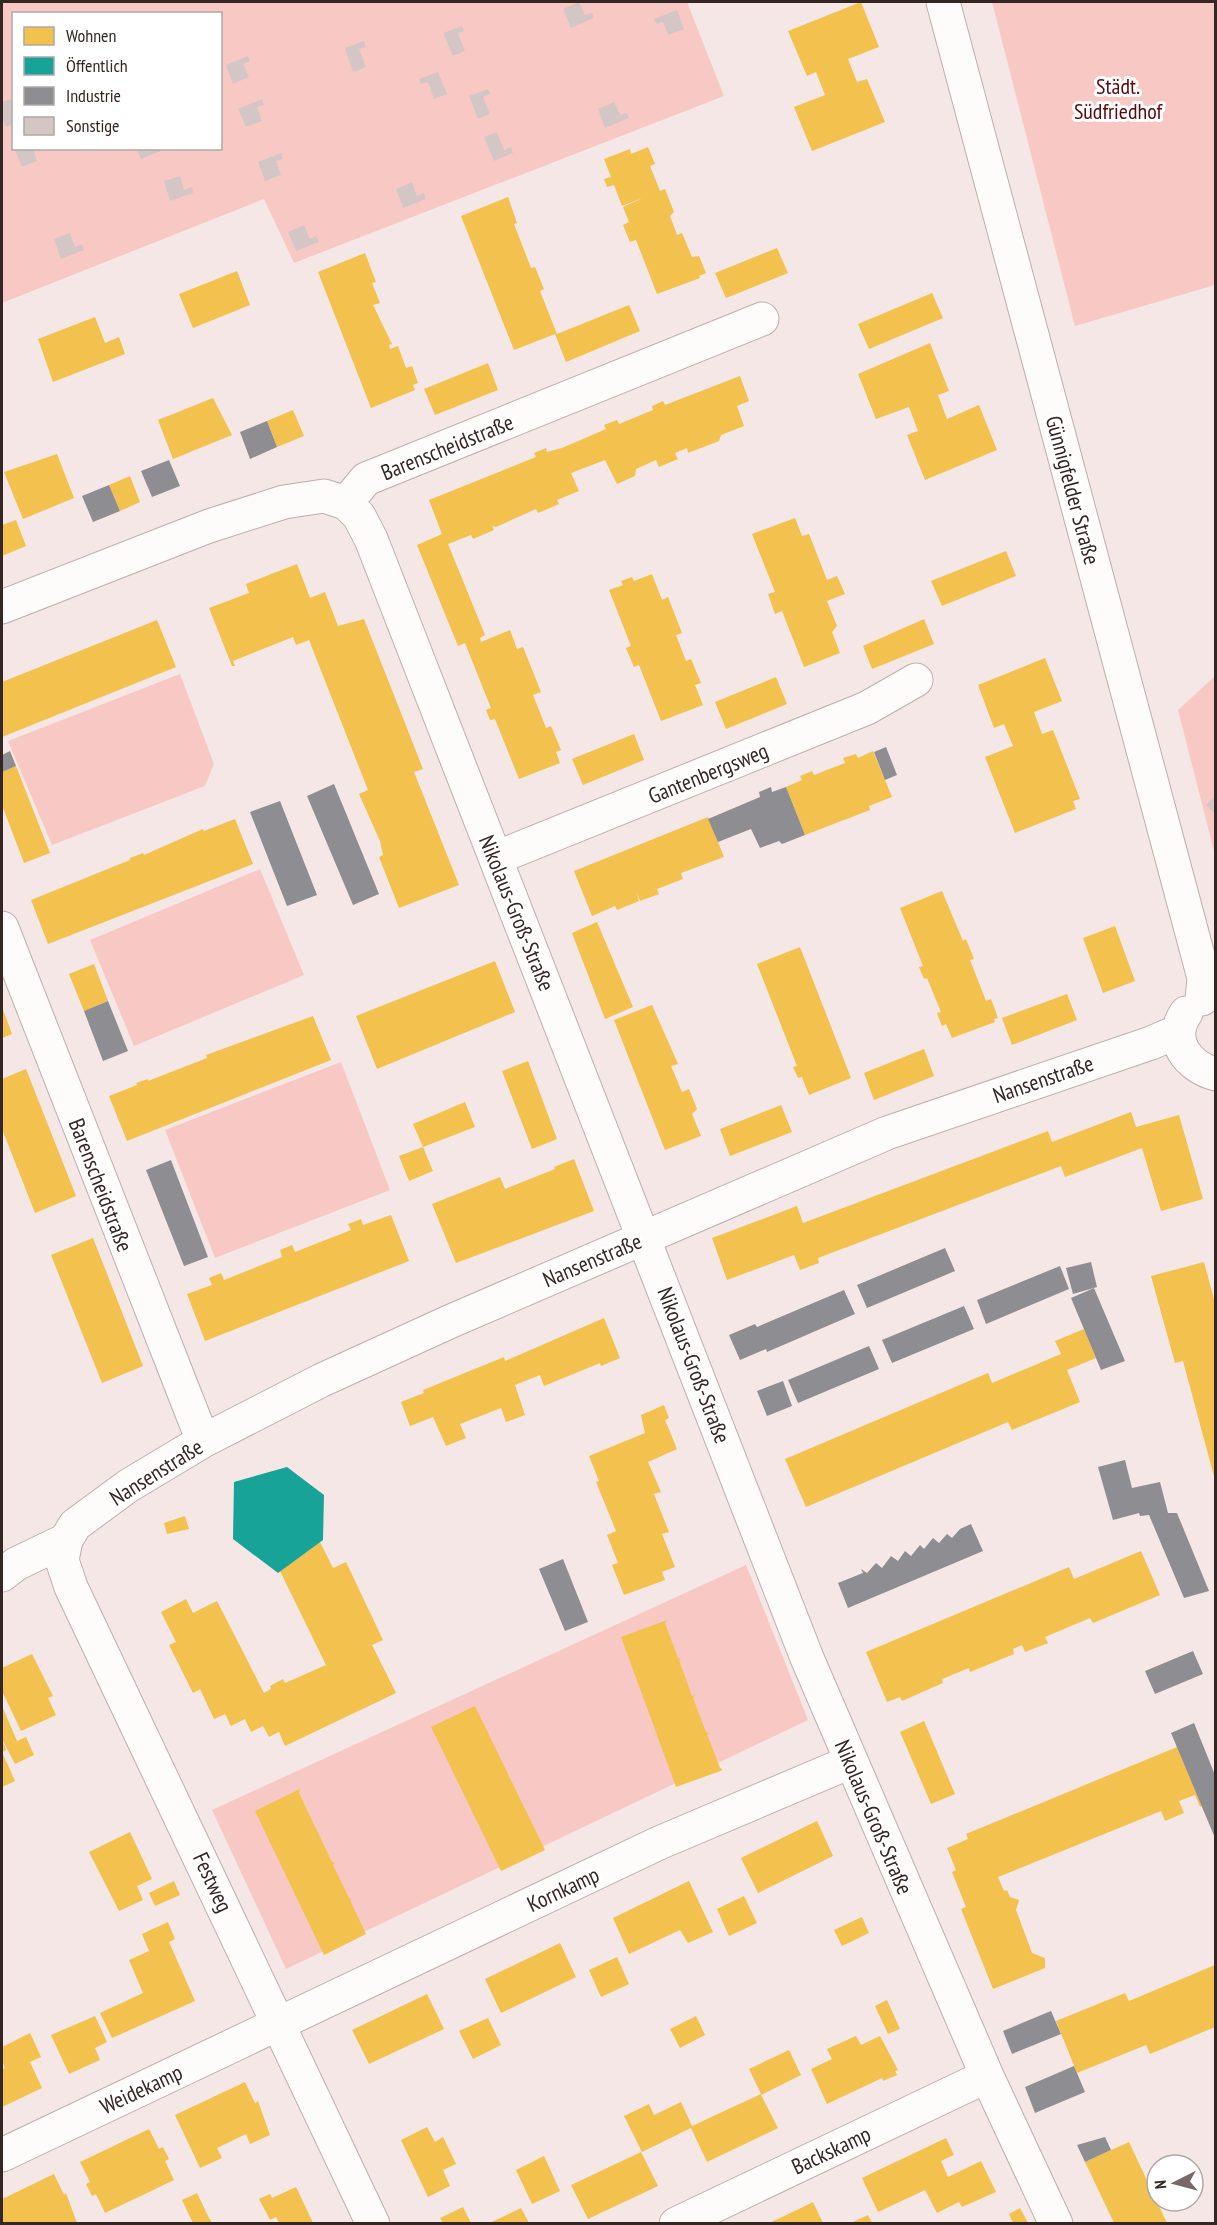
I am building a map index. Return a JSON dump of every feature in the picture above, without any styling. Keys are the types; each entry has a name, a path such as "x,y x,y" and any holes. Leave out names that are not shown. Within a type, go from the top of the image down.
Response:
{"street":[{"name":"Günnigfelder Straße","path":"943,2 1209,991 1186,1012 1171,1042"},
{"name":"Barenscheidstraße","path":"346,502 366,479 762,319"},
{"path":"2,607 208,526 284,502 324,496 346,502"},
{"name":"Nikolaus-Groß-Straße","path":"346,502 359,516 371,539 645,1237 803,1648 850,1762 987,2076 1056,2223"},
{"name":"Gantenbergsweg","path":"496,858 867,708 916,680"},
{"name":"Barenscheidstraße","path":"2,928 203,1441"},
{"path":"1171,1042 1191,1064 1203,1071 1215,1074"},
{"name":"Nansenstraße","path":"66,1539 75,1525 128,1486 203,1441 333,1375 887,1133 1171,1042"},
{"path":"2,1575 16,1564 66,1539"},
{"name":"Festweg","path":"66,1539 62,1560 71,1587 373,2223"},
{"name":"Kornkamp","path":"280,2024 658,1843 850,1762"},
{"name":"Weidekamp","path":"2,2155 280,2024"},
{"name":"Backskamp","path":"676,2223 987,2076"}],"green space":[{"path":"2,2 687,2 724,96 294,263 264,199 2,303"},
{"name":"Städt. Südfriedhof","path":"992,2 1215,2 1215,285 1075,326"},
{"path":"180,674 214,764 205,786 52,845 8,741"},
{"path":"1215,676 1215,855 1178,710"},
{"path":"260,869 304,975 134,1046 90,940"},
{"path":"341,1062 390,1190 215,1258 165,1130"},
{"path":"746,1565 808,1720 286,1969 212,1810"}],"building: Wohnen":[{"path":"861,2 879,47 848,59 857,82 867,79 885,122 812,151 794,107 825,95 816,72 807,76 788,31"},
{"path":"648,147 655,164 650,166 660,191 665,189 674,212 670,216 677,235 682,233 692,257 699,256 706,273 699,276 700,278 657,294 636,240 630,242 623,225 629,222 623,207 643,198 622,206 614,185 607,187 604,179 611,177 604,159 630,149 631,154"},
{"path":"508,197 517,223 514,224 531,268 535,267 544,289 540,291 557,334 629,305 640,331 566,362 555,334 514,350 461,216"},
{"path":"777,248 788,273 726,298 715,273"},
{"path":"365,253 376,282 372,283 380,303 373,305 392,344 389,345 390,349 398,346 406,368 412,366 418,383 413,385 415,390 371,408 318,272"},
{"path":"237,271 250,305 193,328 179,294"},
{"path":"932,293 943,318 869,349 858,324"},
{"path":"95,317 105,343 119,337 125,354 53,382 38,339"},
{"path":"930,343 949,391 938,395 947,419 979,405 997,450 925,480 907,435 918,431 909,407 876,419 858,374"},
{"path":"488,363 498,390 435,415 424,389"},
{"path":"740,376 749,401 737,406 744,426 721,435 719,441 688,453 687,448 675,453 678,459 659,467 656,460 636,469 635,476 617,484 605,460 571,473 579,491 557,500 559,504 538,513 536,509 496,527 492,526 494,530 473,539 471,535 448,544 485,635 480,638 481,642 510,630 517,649 523,647 541,692 533,695 546,728 551,726 561,750 556,752 560,763 519,779 495,719 490,720 486,710 491,708 465,643 458,646 417,545 442,534 429,500 536,457 534,453 546,448 547,452 562,448 606,429 604,425 617,420 619,424 653,410 652,406 663,401 665,405"},
{"path":"213,398 232,435 173,459 158,420"},
{"path":"293,410 304,436 277,447 267,421"},
{"path":"57,454 74,498 23,519 4,472"},
{"path":"130,476 140,502 120,511 109,485"},
{"path":"795,518 802,536 809,534 827,580 837,576 845,594 827,601 837,626 832,632 840,653 804,667 782,611 775,614 768,594 775,592 752,534"},
{"path":"16,520 26,546 2,556 2,525"},
{"path":"1006,551 1016,576 942,606 931,581"},
{"path":"297,564 310,598 325,592 338,626 364,619 423,769 414,772 459,885 399,908 379,857 383,855 380,841 359,794 368,790 309,640 296,645 293,637 233,661 235,666 232,666 209,608 249,593 246,584"},
{"path":"652,574 662,600 668,597 682,633 676,635 686,661 691,659 701,683 695,685 703,705 661,721 639,665 634,667 626,648 631,646 609,590 623,585 621,581 632,577 634,581"},
{"path":"924,619 934,644 872,669 863,646"},
{"path":"157,620 176,667 2,737 2,682"},
{"path":"1045,658 1062,701 1034,712 1042,734 1053,730 1080,799 1073,801 1076,809 1015,833 985,757 1013,746 1004,724 994,728 978,685"},
{"path":"776,677 787,704 726,729 715,702"},
{"path":"634,734 644,760 583,785 572,759"},
{"path":"873,751 892,797 869,806 870,810 805,835 786,787 802,780 800,776 812,771 814,775 845,763 843,758 856,754 858,758"},
{"path":"16,766 50,853 24,863 2,805 2,772"},
{"path":"708,817 724,857 681,873 683,879 657,889 659,894 640,901 636,891 639,901 617,910 615,906 592,916 574,871"},
{"path":"235,819 253,864 48,944 31,900 203,829 204,831"},
{"path":"942,891 963,941 966,939 974,959 970,960 986,1001 991,999 998,1018 994,1019 995,1022 952,1038 946,1024 942,1026 937,1013 941,1012 927,978 924,979 919,967 923,966 900,908"},
{"path":"597,922 633,1007 605,1019 572,933"},
{"path":"1115,926 1135,981 1103,993 1083,938"},
{"path":"800,947 851,1078 809,1095 802,1077 798,1078 793,1067 797,1066 757,964"},
{"path":"495,961 515,1012 377,1069 356,1016"},
{"path":"94,964 108,1001 84,1011 69,974"},
{"path":"1067,994 1077,1020 1012,1045 1002,1018"},
{"path":"652,1005 678,1064 671,1066 682,1092 689,1089 697,1109 692,1114 701,1136 665,1150 614,1020"},
{"path":"2,1007 12,1034 2,1038"},
{"path":"313,1016 331,1060 127,1141 109,1096 137,1085 136,1083 148,1079 148,1081 207,1058 206,1055"},
{"path":"924,1049 934,1076 874,1100 864,1073"},
{"path":"528,1061 557,1139 532,1149 502,1071"},
{"path":"26,1069 76,1196 35,1213 2,1129 2,1079"},
{"path":"465,1102 475,1127 423,1147 413,1124"},
{"path":"781,1105 792,1132 730,1156 720,1129"},
{"path":"1131,1112 1136,1127 1179,1115 1203,1199 1161,1211 1142,1148 1065,1177 1061,1166 818,1258 819,1263 800,1270 794,1255 727,1280 712,1238 797,1206 803,1223 1048,1131 1052,1142"},
{"path":"423,1147 433,1171 409,1181 399,1156"},
{"path":"574,1159 594,1211 456,1263 432,1204 500,1177 505,1189"},
{"path":"391,1215 409,1261 205,1341 187,1294 212,1285 209,1278 221,1273 224,1280 282,1257 280,1250 292,1245 295,1252 351,1230 348,1224 361,1219 363,1225"},
{"path":"93,1238 143,1366 102,1383 51,1255"},
{"path":"1204,1262 1215,1303 1215,1480 1183,1361 1175,1363 1151,1276"},
{"path":"604,1318 620,1358 601,1366 600,1363 544,1386 540,1375 515,1385 525,1415 506,1422 501,1408 460,1424 466,1438 446,1446 433,1417 410,1426 401,1402 424,1393 423,1390 504,1357 505,1361"},
{"path":"1084,1329 1096,1358 1067,1370 1080,1402 1012,1430 1008,1422 806,1507 785,1459 988,1373 992,1383 1061,1354 1055,1341"},
{"path":"664,1405 669,1418 665,1420 677,1449 648,1462 661,1492 654,1494 669,1532 662,1534 675,1567 662,1572 665,1580 624,1595 612,1565 618,1563 607,1535 616,1531 596,1482 599,1481 589,1456 645,1433 641,1415"},
{"path":"185,1516 189,1529 167,1534 164,1523"},
{"path":"320,1542 333,1568 346,1562 383,1640 372,1645 396,1693 285,1746 279,1732 269,1737 263,1726 251,1732 245,1719 231,1726 225,1714 214,1719 200,1689 193,1693 169,1645 176,1642 161,1612 186,1599 193,1613 217,1601 264,1693 271,1689 270,1686 283,1679 285,1683 326,1665 280,1571"},
{"path":"1141,1551 1160,1595 1093,1623 1090,1618 1045,1637 1048,1643 1025,1652 1022,1645 1013,1649 1014,1654 970,1672 969,1668 942,1679 943,1683 902,1701 900,1697 887,1702 866,1652 1069,1567 1074,1579"},
{"path":"667,1620 665,1623 678,1658 681,1659 679,1660 692,1696 695,1695 693,1698 706,1732 710,1734 707,1734 720,1768 723,1770 676,1787 621,1637"},
{"path":"32,1654 53,1696 48,1698 56,1715 21,1731 2,1691 2,1668"},
{"path":"2,1706 17,1741 26,1737 34,1755 15,1764 2,1739"},
{"path":"475,1706 545,1850 501,1871 431,1727"},
{"path":"924,1721 955,1794 931,1804 900,1732"},
{"path":"2,1740 6,1750 2,1752"},
{"path":"1177,1747 1202,1806 1200,1807 1195,1795 1179,1801 1184,1813 1165,1821 1161,1811 998,1877 1004,1891 1007,1890 1010,1897 1019,1900 1016,1910 1032,1953 1045,1958 1045,1968 993,1989 961,1909 966,1907 952,1872 956,1870 947,1848 968,1839 966,1834"},
{"path":"2,1752 15,1781 2,1787"},
{"path":"300,1789 299,1793 332,1862 335,1863 333,1865 349,1898 352,1899 350,1900 366,1934 324,1955 255,1811"},
{"path":"817,1821 833,1856 758,1893 741,1858"},
{"path":"130,1832 152,1879 137,1886 143,1900 119,1911 89,1852"},
{"path":"174,1881 180,1895 155,1906 149,1893"},
{"path":"689,1881 713,1932 688,1943 680,1930 629,1954 613,1918"},
{"path":"744,1896 757,1923 729,1936 717,1909"},
{"path":"862,1917 869,1933 842,1946 834,1930"},
{"path":"168,1922 175,1939 169,1942 195,2001 112,2038 100,2013 143,1993 129,1960 149,1951 142,1934"},
{"path":"560,1943 576,1977 501,2013 485,1979"},
{"path":"617,1957 629,1984 601,1997 589,1970"},
{"path":"1215,1965 1215,2027 1150,2054 1146,2045 1077,2073 1056,2021 1125,1993 1129,2001"},
{"path":"427,1994 444,2029 369,2064 352,2030"},
{"path":"887,2000 900,2029 888,2034 875,2006"},
{"path":"95,2016 107,2042 95,2048 100,2060 69,2074 51,2035"},
{"path":"696,2016 705,2035 680,2048 670,2029"},
{"path":"488,2018 501,2045 473,2059 459,2031"},
{"path":"30,2033 41,2057 30,2062 42,2088 2,2107 2,2069 5,2068 2,2061 2,2047"},
{"path":"856,2036 861,2045 880,2036 898,2070 895,2071 897,2075 883,2081 882,2078 827,2104 811,2069 832,2059 827,2049"},
{"path":"789,2050 801,2075 761,2095 778,2128 707,2162 691,2128 642,2152 624,2116 649,2104 654,2115 681,2102 692,2126 761,2094 749,2069"},
{"path":"245,2082 255,2103 258,2101 270,2135 250,2144 246,2134 217,2148 222,2158 200,2168 175,2115"},
{"path":"427,2127 435,2142 443,2137 456,2164 443,2170 450,2186 428,2197 401,2140"},
{"path":"149,2129 159,2149 163,2147 169,2159 165,2161 174,2180 105,2213 96,2194 92,2196 86,2184 90,2182 80,2162"},
{"path":"946,2138 954,2155 941,2161 948,2177 981,2161 996,2192 962,2207 959,2202 937,2213 925,2190 878,2212 862,2178"},
{"path":"1129,2142 1145,2176 1145,2213 1162,2213 1167,2223 1114,2223 1085,2162"},
{"path":"641,2152 658,2186 588,2219 571,2185"},
{"path":"544,2156 560,2191 532,2204 516,2170"},
{"path":"54,2174 64,2195 66,2193 77,2223 2,2223 2,2199"},
{"path":"296,2187 313,2223 279,2223 276,2217 270,2220 259,2199 270,2194 272,2198"},
{"path":"197,2193 212,2223 193,2223 182,2200"},
{"path":"813,2202 823,2223 769,2223 778,2219"},
{"path":"463,2207 471,2223 443,2223 440,2218"},
{"path":"521,2208 529,2223 490,2223"},
{"path":"1020,2208 1028,2223 1013,2223 1009,2214"},
{"path":"868,2215 872,2223 851,2223"}],"building: Öffentlich":[{"path":"287,1467 324,1495 323,1540 278,1573 233,1539 234,1482"}],"building: Industrie":[{"path":"267,421 277,447 250,459 240,432"},
{"path":"169,460 180,486 152,497 141,471"},
{"path":"109,485 120,511 93,522 82,496"},
{"path":"886,747 897,775 885,780 874,752"},
{"path":"10,751 16,766 2,772 2,755"},
{"path":"334,784 379,894 353,905 307,796"},
{"path":"771,787 772,792 786,787 805,835 782,844 779,841 760,848 751,829 718,842 708,819 760,797 759,792"},
{"path":"280,801 317,895 287,906 250,812"},
{"path":"108,1001 128,1051 103,1061 84,1011"},
{"path":"171,1160 208,1257 184,1266 146,1170"},
{"path":"945,1248 955,1271 867,1308 857,1285"},
{"path":"1091,1262 1097,1287 1073,1294 1066,1268"},
{"path":"1060,1266 1069,1289 986,1324 977,1300"},
{"path":"1094,1288 1125,1361 1101,1370 1071,1298"},
{"path":"844,1290 855,1314 767,1352 766,1349 740,1360 729,1335 755,1324 757,1327"},
{"path":"964,1306 974,1329 892,1363 882,1340"},
{"path":"869,1346 879,1369 798,1403 788,1380"},
{"path":"783,1381 792,1406 767,1416 757,1391"},
{"path":"1125,1460 1132,1488 1160,1482 1168,1513 1177,1513 1209,1591 1184,1598 1149,1515 1140,1516 1139,1513 1113,1520 1098,1467"},
{"path":"971,1524 983,1551 848,1608 838,1583 863,1573 861,1569 867,1573 876,1563 882,1568 891,1556 898,1561 905,1551 911,1556 920,1545 924,1549 933,1538 939,1543 947,1534 952,1538 960,1529"},
{"path":"563,1559 588,1622 565,1631 539,1569"},
{"path":"1193,1651 1203,1674 1155,1694 1145,1671"},
{"path":"1194,1723 1215,1775 1215,1838 1171,1733"},
{"path":"1051,2011 1061,2034 1012,2054 1003,2031"},
{"path":"1074,2066 1085,2092 1035,2113 1025,2087"},
{"path":"1105,2137 1111,2150 1085,2162 1077,2145"}],"building: Sonstige":[{"path":"579,2 585,15 592,13 594,18 571,28 563,9"},
{"path":"677,10 684,29 668,35 663,22 657,24 654,19"},
{"path":"462,26 464,31 458,33 465,51 453,56 443,33"},
{"path":"364,41 366,47 359,49 366,67 353,72 345,48"},
{"path":"248,56 250,61 243,64 249,77 233,84 226,65"},
{"path":"438,72 447,94 434,99 428,82 421,84 419,79"},
{"path":"488,89 490,94 483,97 490,114 478,119 469,96"},
{"path":"10,99 12,104 12,125 6,127 2,117 2,102"},
{"path":"262,99 264,105 257,107 262,121 246,127 238,109"},
{"path":"614,102 620,115 627,113 629,118 605,128 598,109"},
{"path":"497,132 504,150 511,147 513,153 494,161 484,137"},
{"path":"15,150 34,150 37,161 22,167"},
{"path":"137,150 164,150 141,159"},
{"path":"281,153 283,159 276,161 281,175 265,181 258,162"},
{"path":"180,176 184,190 192,187 193,193 170,201 164,181"},
{"path":"412,182 417,196 424,193 426,199 403,208 396,189"},
{"path":"304,225 310,239 316,236 319,242 296,251 288,232"},
{"path":"70,233 75,247 82,244 84,250 61,259 54,239"},
{"path":"1216,795 1216,815 1206,805"}]}
